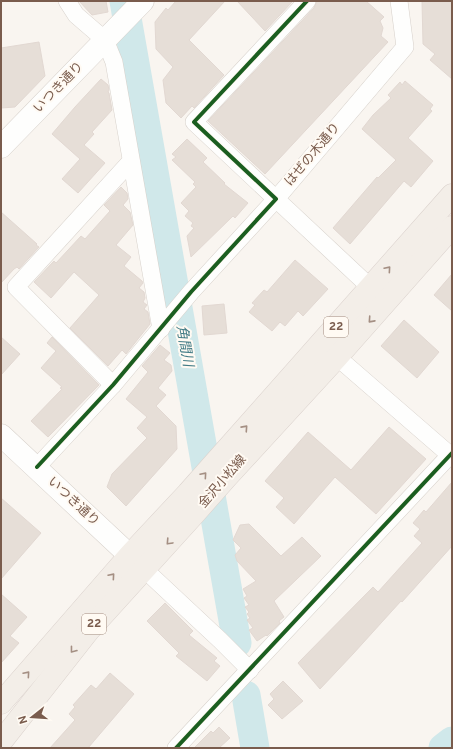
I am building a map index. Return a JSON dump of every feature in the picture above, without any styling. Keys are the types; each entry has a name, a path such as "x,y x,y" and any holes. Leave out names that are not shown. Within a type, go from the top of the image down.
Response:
{"main road":[{"name":"金沢小松線","path":"1,742 89,630 188,493 452,195"},
{"name":"金沢小松線","path":"1,703 137,562 195,514 226,478 337,358 452,227"}],"street":[{"path":"67,1 76,15 111,34 114,62 131,161 165,324"},
{"path":"36,467 113,384 186,298 276,199 194,122 307,1"},
{"name":"はぜの木通り","path":"371,288 276,199 405,48 399,1"},
{"name":"いつき通り","path":"1,147 141,4"},
{"path":"113,384 16,287 131,161"},
{"path":"176,748 451,454 337,358"},
{"name":"いつき通り","path":"1,435 137,562"},
{"path":"137,562 250,670"}],"building":[{"path":"79,1 106,1 108,12 92,15"},
{"path":"176,1 225,1 189,40 224,75 194,108 192,106 181,118 166,103 163,80 173,67 156,49 155,22 166,8 168,10"},
{"path":"237,1 293,1 265,31"},
{"path":"317,1 366,1 384,17 380,21 383,28 381,36 388,42 265,174 208,121 314,8"},
{"path":"422,1 452,1 452,79 430,60 435,54 423,44"},
{"path":"39,42 45,76 15,107 1,108 1,48"},
{"path":"101,79 108,85 112,110 92,132 94,134 84,145 105,163 78,193 62,179 80,159 52,134"},
{"path":"405,81 433,105 430,109 432,111 408,138 433,161 411,187 404,181 350,244 333,228 377,177 378,178 396,160 362,129 373,115 391,98 388,95 400,82 402,85"},
{"path":"187,139 207,158 203,162 225,183 224,184 248,203 235,218 233,216 191,257 187,236 194,228 191,226 193,223 185,216 189,211 181,203 196,187 193,184 195,182 172,160 176,157 172,154"},
{"path":"121,187 127,193 128,199 123,205 130,212 133,225 116,245 131,257 124,266 143,283 139,288 144,292 145,298 143,302 147,305 144,309 148,312 150,324 126,354 122,350 108,366 70,328 99,295 74,272 51,298 34,282 54,261 56,263 81,236 85,239 110,211 104,205"},
{"path":"1,212 39,247 19,269 17,267 14,269 1,283"},
{"path":"295,260 328,289 303,316 298,311 285,326 280,322 272,331 249,312 255,305 252,303 264,290 267,292"},
{"path":"452,274 452,311 434,295"},
{"path":"224,304 227,333 204,335 202,306"},
{"path":"404,320 439,352 417,378 381,346"},
{"path":"1,337 20,354 1,375"},
{"path":"52,337 99,385 48,437 31,421 62,389 60,388 62,387 41,368 56,351 47,343"},
{"path":"160,345 170,353 164,360 171,365 172,371 158,388 166,395 156,406 176,426 177,449 126,506 107,487 112,474 147,438 137,428 147,417 126,399 148,372 142,366"},
{"path":"389,427 426,459 376,514 335,477 294,524 276,507 284,498 265,481 308,432 351,470"},
{"path":"452,482 452,546 402,602 401,601 320,689 298,663 373,587 378,592 422,543 414,536 420,529 413,523 424,510 426,512"},
{"path":"1,498 41,533 1,579"},
{"path":"249,524 281,556 302,537 321,556 274,601 284,617 267,636 266,635 257,641 249,630 253,628 247,620 250,618 247,614 249,612 245,607 249,605 244,598 247,596 243,589 256,581 237,561 235,555 241,548 233,540 240,525"},
{"path":"1,594 27,617 10,636 19,643 1,663"},
{"path":"165,603 193,631 189,635 217,658 214,661 220,666 207,681 176,656 179,653 147,621"},
{"path":"110,673 134,694 88,748 50,748 75,720 69,714 75,707 73,705 91,685 96,689"},
{"path":"283,681 303,701 282,719 268,705 274,699 270,694"},
{"path":"219,727 230,738 219,748 194,748 211,731 213,733"}],"waterway":[{"name":"角間川","path":"124,1 237,643"},
{"name":"角間川","path":"246,695 255,748"},
{"path":"443,748 452,741"}],"cycle path":[{"path":"37,467 113,385 191,292 276,199 194,122 307,1"},
{"path":"176,748 452,453"}]}
